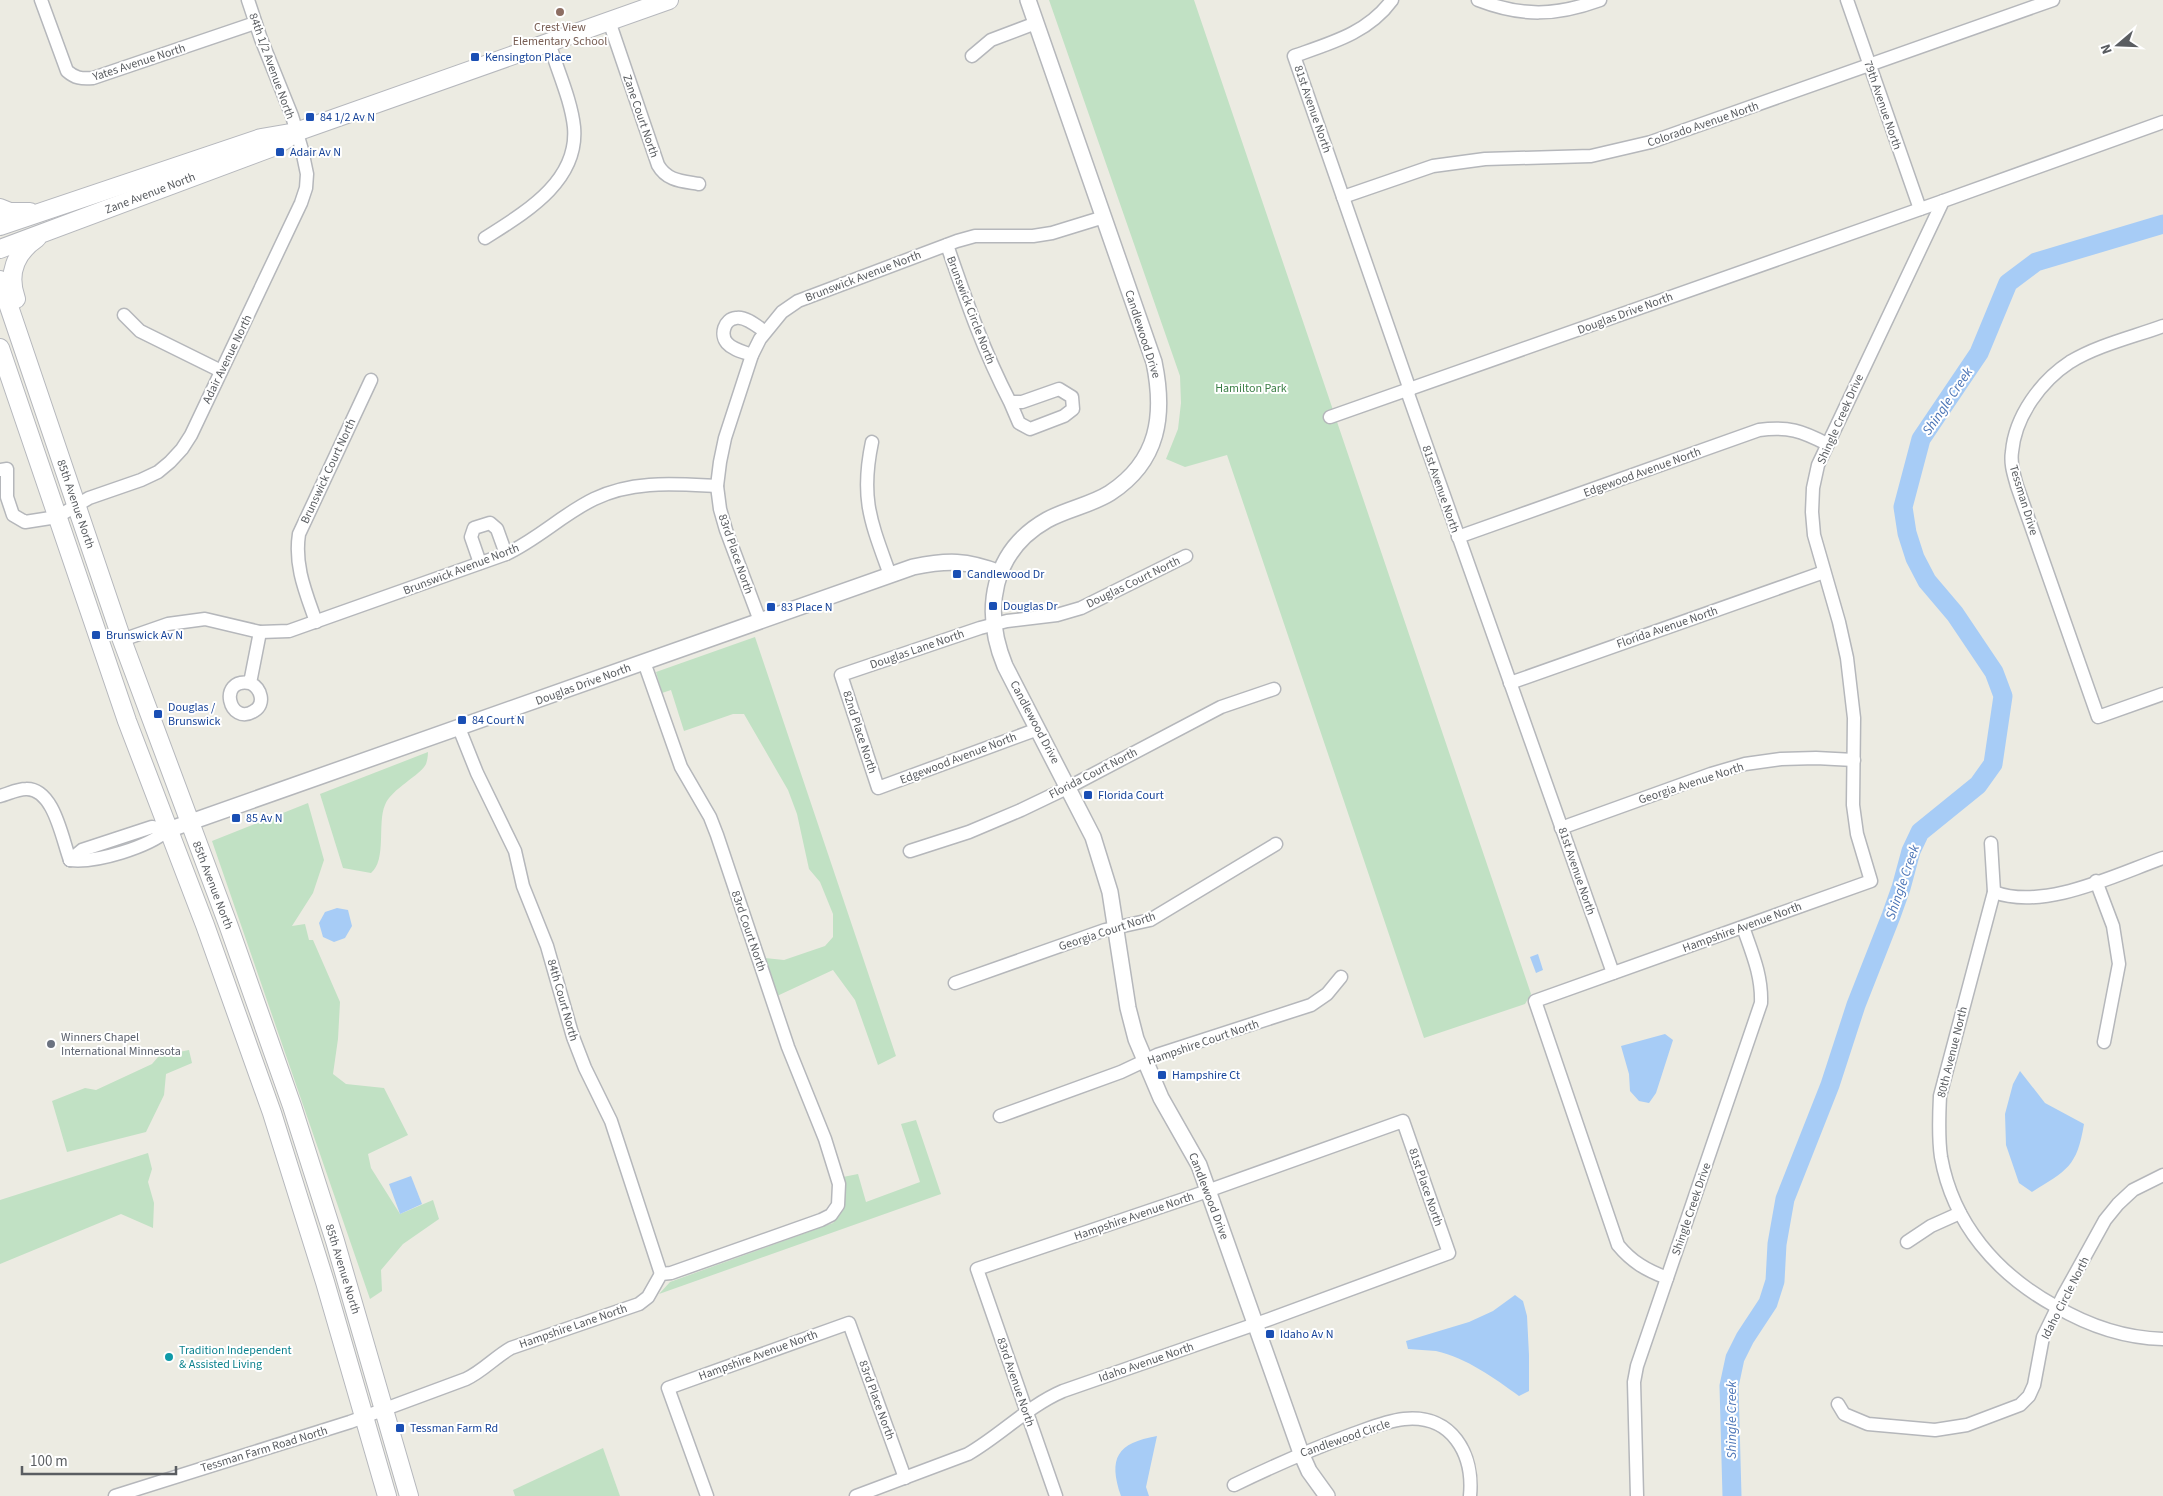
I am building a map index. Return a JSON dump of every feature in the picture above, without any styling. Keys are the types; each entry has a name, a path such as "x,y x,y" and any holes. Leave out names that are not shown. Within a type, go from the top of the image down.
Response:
{"main road":[{"name":"Zane Avenue North","path":"0,226 261,138 296,132 668,0"},
{"name":"Zane Avenue North","path":"0,248 273,147 296,132"},
{"path":"0,208 10,212 41,212"},
{"path":"43,408 43,383 12,290 11,278 18,256 35,240 49,231"},
{"name":"85th Avenue North","path":"0,280 122,640 235,944 292,1106 335,1241 409,1496"},
{"name":"85th Avenue North","path":"0,348 124,713 205,925 272,1113 326,1282 387,1496"},
{"path":"272,1113 292,1106"}],"street":[{"name":"Yates Avenue North","path":"40,0 67,71 74,77 83,79 92,78 255,23"},
{"name":"84th 1/2 Avenue North","path":"248,0 296,132"},
{"name":"Candlewood Drive","path":"1028,0 1154,362 1160,402 1156,432 1150,448 1140,465 1126,480 1110,493 1059,514 1030,532 1016,547 1000,573 995,589 992,624 997,647 1005,666 1094,837 1103,863 1117,927 1128,1008 1144,1061 1161,1098 1191,1148 1208,1190 1301,1453 1309,1471 1327,1496"},
{"name":"81st Avenue North","path":"1392,0 1385,10 1354,34 1294,56 1458,537 1613,974"},
{"path":"1478,0 1497,7 1520,12 1542,13 1564,10 1600,0"},
{"name":"79th Avenue North","path":"1847,0 1920,209"},
{"name":"Colorado Avenue North","path":"1342,197 1433,166 1485,159 1590,156 1651,142 2053,0"},
{"name":"Zane Court North","path":"609,21 658,165 666,176 671,179 699,184"},
{"path":"972,56 991,40 1036,22"},
{"path":"485,238 522,215 553,188 563,175 569,160 574,137 571,113 549,42"},
{"path":"1943,201 2163,122"},
{"name":"Adair Avenue North","path":"0,470 7,469 9,507 13,516 18,520 34,521 57,516 89,498 158,472 182,449 191,435 301,203 306,188 307,174 296,132"},
{"name":"Douglas Drive North","path":"1330,417 1943,201"},
{"name":"Shingle Creek Drive","path":"1871,881 1857,834 1853,805 1852,688 1839,622 1814,535 1812,512 1814,488 1818,465 1827,444 1943,201"},
{"name":"Brunswick Avenue North","path":"122,640 168,624 205,619 260,632 289,631 506,554 528,543 593,500 615,491 638,486 662,484 717,486 725,438 752,355 764,331 782,312 798,301 975,236 1033,236 1052,233 1104,217"},
{"name":"Brunswick Circle North","path":"947,245 987,357 1019,423 1030,429 1064,416 1072,409 1072,397 1059,389 1022,402 1010,402"},
{"path":"124,315 140,331 221,371"},
{"path":"752,355 727,344 723,337 727,322 735,318 744,319 764,331"},
{"name":"Tessman Drive","path":"2163,326 2091,352 2072,361 2053,374 2026,409 2014,438 2011,454 2012,471 2098,717 2163,694"},
{"name":"Brunswick Court North","path":"316,622 298,565 296,550 299,534 371,380"},
{"name":"Edgewood Avenue North","path":"1458,537 1759,430 1795,429 1827,444"},
{"path":"872,442 867,468 866,495 870,520 890,575"},
{"name":"83rd Place North","path":"717,486 720,509 726,530 760,621"},
{"path":"480,563 471,537 474,528 481,524 490,523 497,529 506,554"},
{"name":"Douglas Court North","path":"992,624 1057,615 1081,608 1186,556"},
{"name":"Douglas Drive North","path":"0,796 26,789 41,793 48,800 52,809 70,860 97,860 158,838 168,830 913,567 950,561 984,567 1000,573"},
{"name":"Florida Avenue North","path":"1510,683 1824,572"},
{"name":"Douglas Lane North","path":"842,675 992,624"},
{"path":"250,682 260,632"},
{"name":"83rd Court North","path":"644,662 680,767 710,816 718,835 788,1047 825,1139 839,1184 838,1205 831,1214 821,1220 671,1273 661,1274"},
{"name":"82nd Place North","path":"842,675 878,788"},
{"name":"Florida Court North","path":"910,851 969,832 1069,787 1221,707 1274,689"},
{"name":"84th Court North","path":"459,728 477,773 515,851 523,886 550,953 573,1037 585,1068 614,1129 661,1274"},
{"name":"Edgewood Avenue North","path":"878,788 1038,729"},
{"name":"Georgia Avenue North","path":"1561,828 1711,774 1745,764 1781,759 1854,760"},
{"name":"80th Avenue North","path":"1991,843 1994,892 1940,1096 1938,1127 1941,1157 1949,1187 1960,1213 1977,1241 1997,1265 2020,1284 2058,1308"},
{"name":"Georgia Court North","path":"954,983 1117,927 1150,920 1276,844"},
{"path":"1994,892 2012,897 2046,897 2163,858"},
{"name":"Hampshire Avenue North","path":"1613,974 1871,881"},
{"path":"2096,881 2114,926 2119,964 2104,1042"},
{"name":"Shingle Creek Drive","path":"1637,1496 1634,1382 1641,1351 1761,1004 1762,987 1759,970 1742,927"},
{"path":"1613,974 1535,1001 1618,1245 1640,1267 1667,1278"},
{"name":"Hampshire Court North","path":"1000,1116 1157,1055 1311,1005 1327,994 1341,977"},
{"name":"Hampshire Avenue North","path":"977,1269 1403,1121"},
{"name":"81st Place North","path":"1403,1121 1449,1253"},
{"name":"Idaho Circle North","path":"1838,1404 1844,1414 1855,1420 1868,1424 1919,1430 1951,1428 2010,1410 2025,1400 2034,1385 2043,1337 2105,1220 2133,1190 2163,1176"},
{"path":"1907,1242 1930,1226 1960,1213"},
{"name":"Idaho Avenue North","path":"856,1496 968,1454 1046,1399 1063,1391 1256,1324 1449,1253"},
{"name":"83rd Avenue North","path":"977,1269 1056,1496"},
{"name":"Hampshire Lane North","path":"384,1409 466,1379 484,1369 511,1348 639,1304 648,1297 661,1274"},
{"path":"2058,1308 2094,1327 2120,1334 2163,1339"},
{"name":"83rd Place North","path":"849,1323 905,1478"},
{"name":"Hampshire Avenue North","path":"707,1496 668,1388 849,1323"},
{"name":"Tessman Farm Road North","path":"116,1496 384,1409"},
{"name":"Candlewood Circle","path":"1234,1485 1301,1453 1390,1421 1421,1419 1436,1424 1449,1432 1460,1444 1467,1457 1471,1473 1470,1496"}],"green space":[{"name":"Hamilton Park","path":"1049,0 1194,0 1531,994 1525,1004 1424,1038 1227,455 1185,467 1166,459 1178,429 1181,403 1180,376"},
{"path":"755,637 896,1056 878,1065 855,1000 833,970 777,996 765,958 784,960 825,946 833,937 833,914 820,882 809,869 797,814 788,790 744,714 733,714 684,731 671,690 662,693 656,672"},
{"path":"428,752 423,768 393,793 385,805 379,859 376,867 371,873 343,868 320,794"},
{"path":"308,803 324,860 313,893 292,926 305,924 309,940 313,940 340,1002 338,1039 333,1074 346,1084 384,1088 408,1135 368,1154 371,1168 400,1214 433,1200 439,1219 403,1244 381,1270 382,1291 370,1299 212,841"},
{"path":"189,1050 192,1063 166,1074 164,1095 146,1132 67,1152 52,1101 85,1088 96,1090 152,1064 159,1056"},
{"path":"916,1120 941,1194 659,1294 670,1282 833,1223 844,1209 843,1177 858,1174 866,1202 920,1182 901,1124"},
{"path":"148,1153 152,1169 148,1182 154,1203 153,1228 121,1214 0,1264 0,1200"},
{"path":"603,1448 620,1496 515,1496 513,1490"}],"water":[{"path":"337,908 348,910 352,926 345,938 334,942 323,937 319,923 325,912"},
{"path":"1538,954 1543,970 1536,973 1530,957"},
{"path":"1665,1034 1673,1040 1656,1093 1649,1103 1639,1101 1630,1091 1629,1074 1621,1046"},
{"path":"2020,1071 2045,1103 2084,1124 2074,1159 2062,1172 2032,1192 2019,1183 2006,1145 2005,1114 2013,1084"},
{"path":"411,1176 422,1204 400,1214 389,1184"},
{"path":"1515,1295 1523,1301 1527,1316 1529,1391 1519,1396 1480,1369 1459,1358 1436,1351 1408,1349 1406,1341 1469,1322 1493,1311"},
{"path":"1157,1436 1146,1487 1149,1496 1121,1496 1116,1472 1116,1462 1119,1454 1133,1443"}],"waterway":[{"name":"Shingle Creek","path":"1732,1496 1729,1386 1735,1358 1745,1338 1768,1303 1775,1281 1777,1244 1785,1199 1830,1085 1856,1005 1891,916 1911,851 1920,832 1978,785 1993,764 2003,696 1994,672 1955,614 1927,581 1915,558 1907,533 1903,507 1921,439 1979,353 2008,283 2036,262 2163,224"}],"place":[{"name":"Crest View Elementary School","path":"560,12"},
{"name":"Kensington Place","path":"475,57"},
{"name":"84 1/2 Av N","path":"310,117"},
{"name":"Adair Av N","path":"280,152"},
{"name":"Candlewood Dr","path":"957,574"},
{"name":"Douglas Dr","path":"993,606"},
{"name":"83 Place N","path":"771,607"},
{"name":"Brunswick Av N","path":"96,635"},
{"name":"Douglas / Brunswick","path":"158,714"},
{"name":"84 Court N","path":"462,720"},
{"name":"Florida Court","path":"1088,795"},
{"name":"85 Av N","path":"236,818"},
{"name":"Winners Chapel International Minnesota","path":"51,1044"},
{"name":"Hampshire Ct","path":"1162,1075"},
{"name":"Idaho Av N","path":"1270,1334"},
{"name":"Tradition Independent & Assisted Living","path":"169,1357"},
{"name":"Tessman Farm Rd","path":"400,1428"}]}
